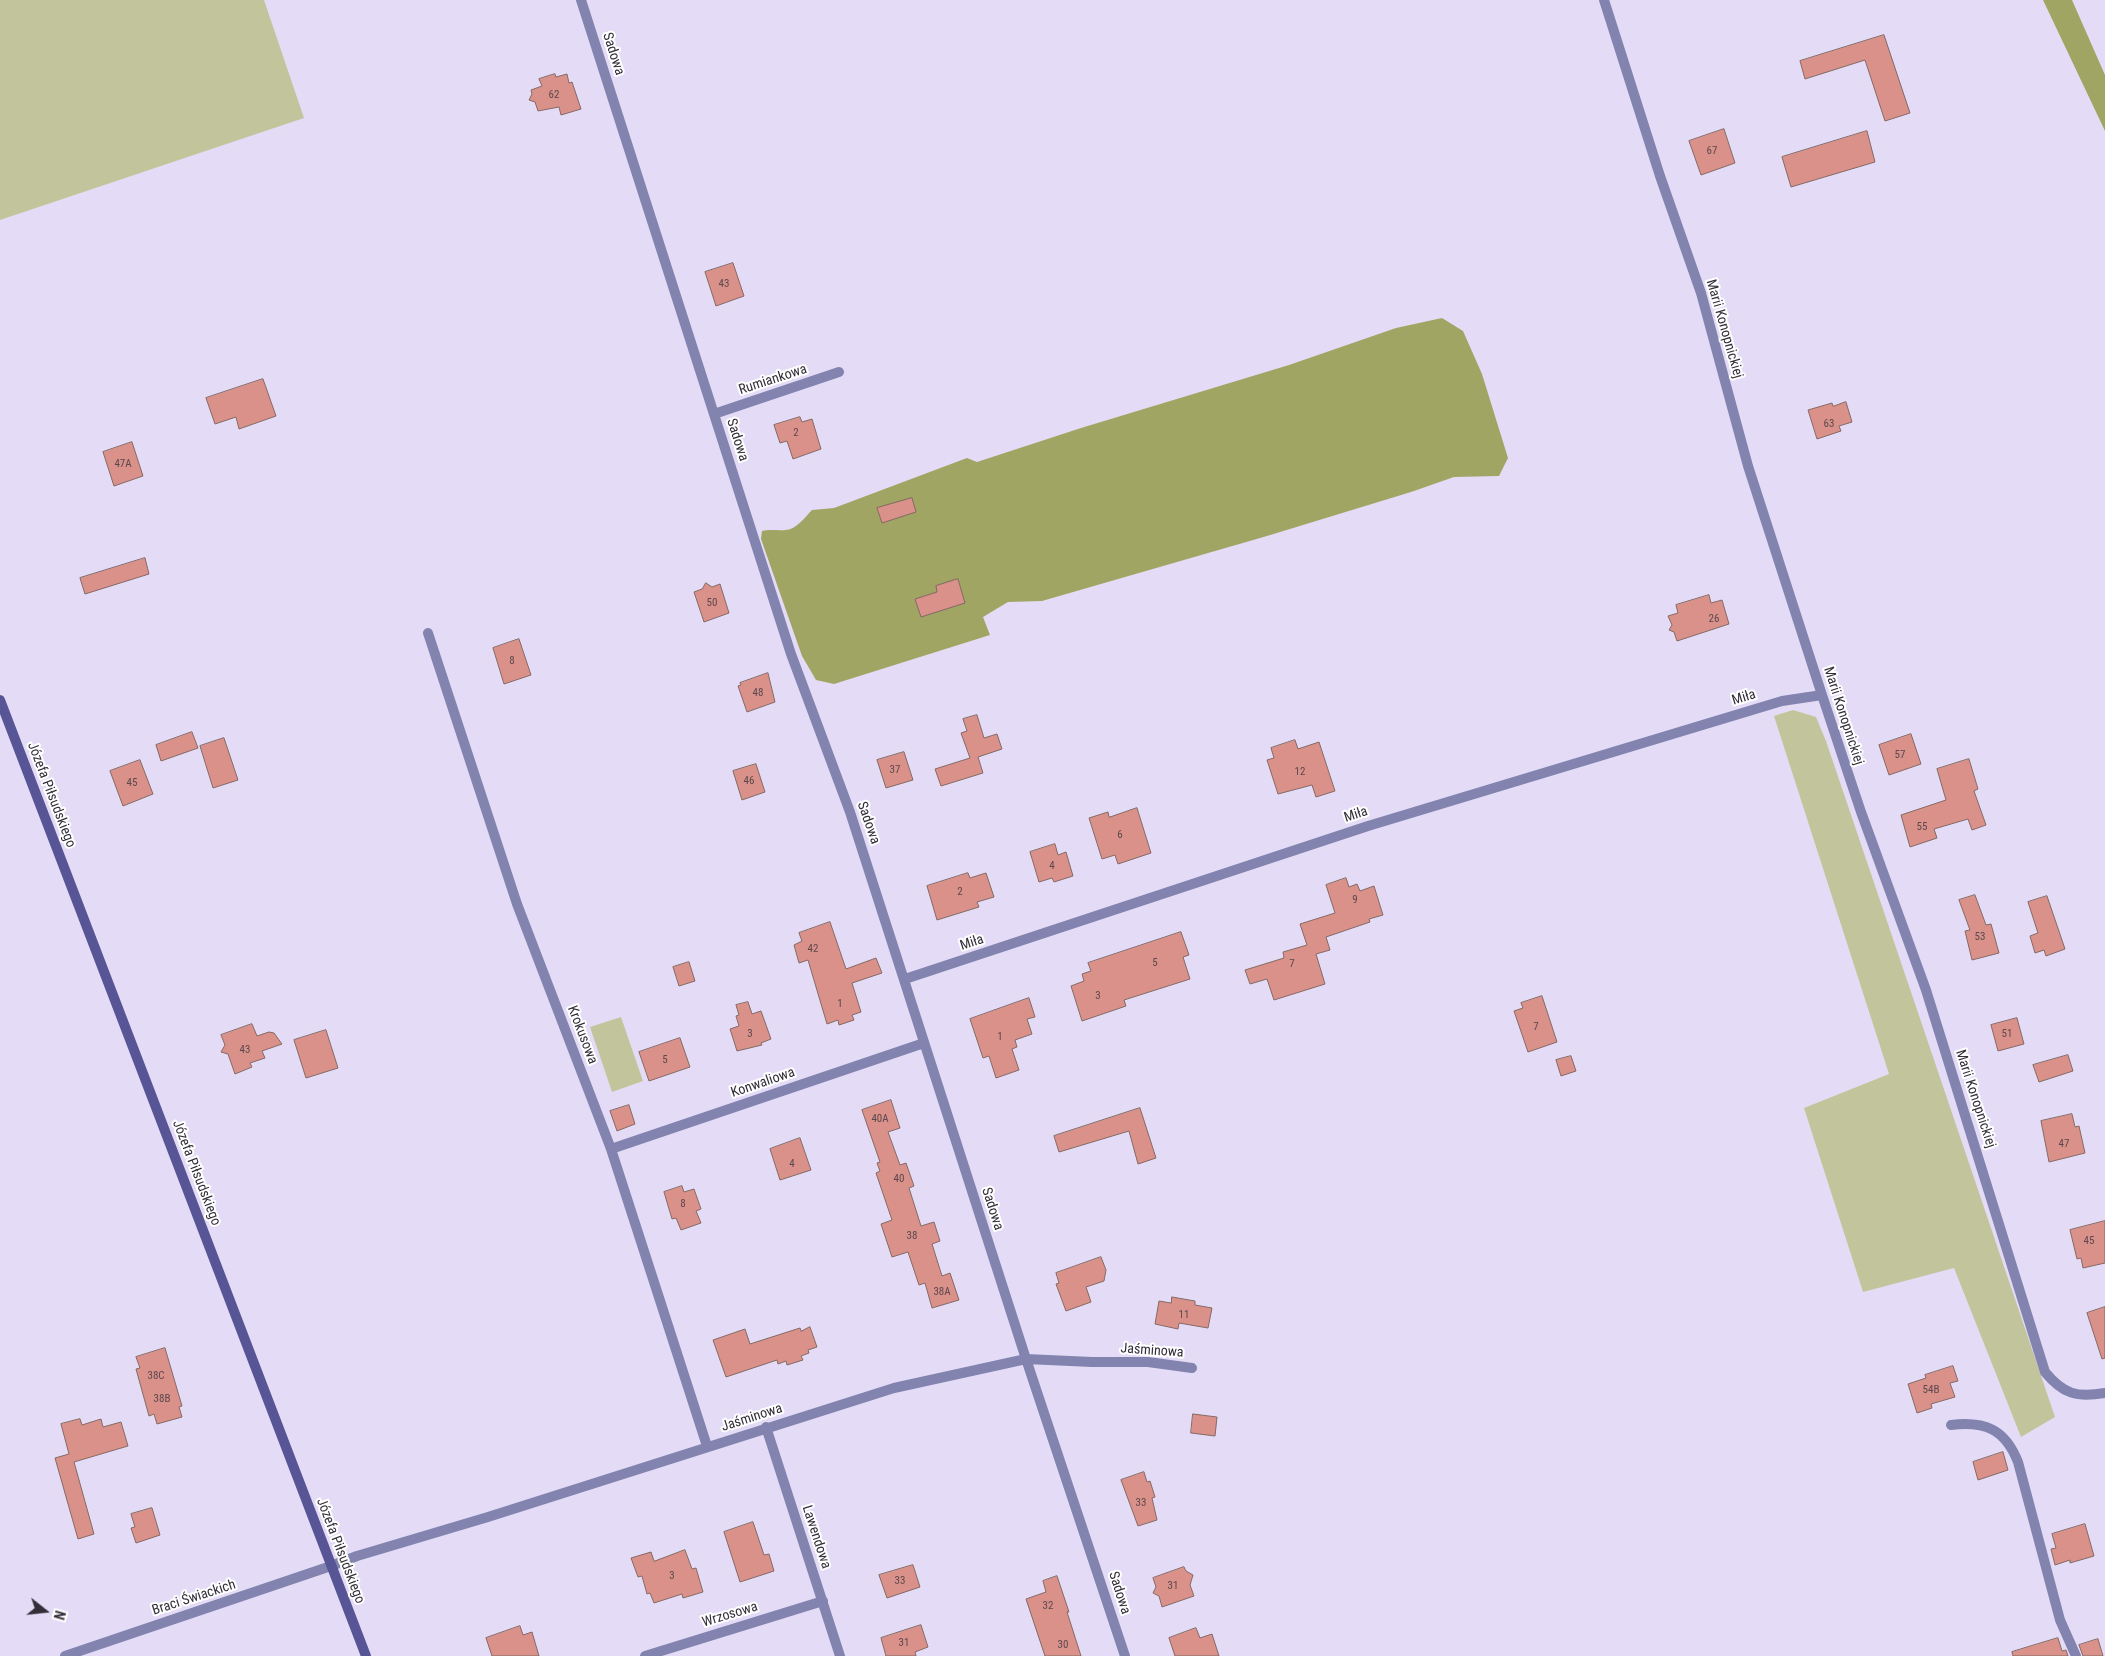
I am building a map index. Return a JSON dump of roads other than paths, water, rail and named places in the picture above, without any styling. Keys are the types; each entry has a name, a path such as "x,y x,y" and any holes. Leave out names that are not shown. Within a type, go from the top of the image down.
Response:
{"main road":[{"name":"Józefa Piłsudskiego","path":"0,700 366,1656"}],"street":[{"name":"Sadowa","path":"581,0 791,654 850,812 1026,1359 1125,1656"},
{"name":"Marii Konopnickiej","path":"1604,0 1660,176 1701,293 1748,466 1855,796 1926,990 2046,1372 2057,1386 2071,1393 2087,1396 2105,1393"},
{"name":"Rumiankowa","path":"714,414 839,372"},
{"name":"Krokusowa","path":"428,633 517,904 611,1149 707,1446"},
{"name":"Miła","path":"905,979 1368,826 1782,700 1822,695"},
{"name":"Konwaliowa","path":"611,1149 924,1043"},
{"name":"Jaśminowa","path":"331,1566 357,1556 488,1517 766,1427 894,1388 1026,1359 1148,1362 1192,1368"},
{"path":"1951,1425 1970,1423 1986,1426 2002,1436 2012,1447 2018,1462 2060,1620 2076,1656"},
{"name":"Lawendowa","path":"766,1427 840,1656"},
{"name":"Braci Świackich","path":"65,1656 331,1566"},
{"name":"Wrzosowa","path":"645,1656 823,1601"}]}
